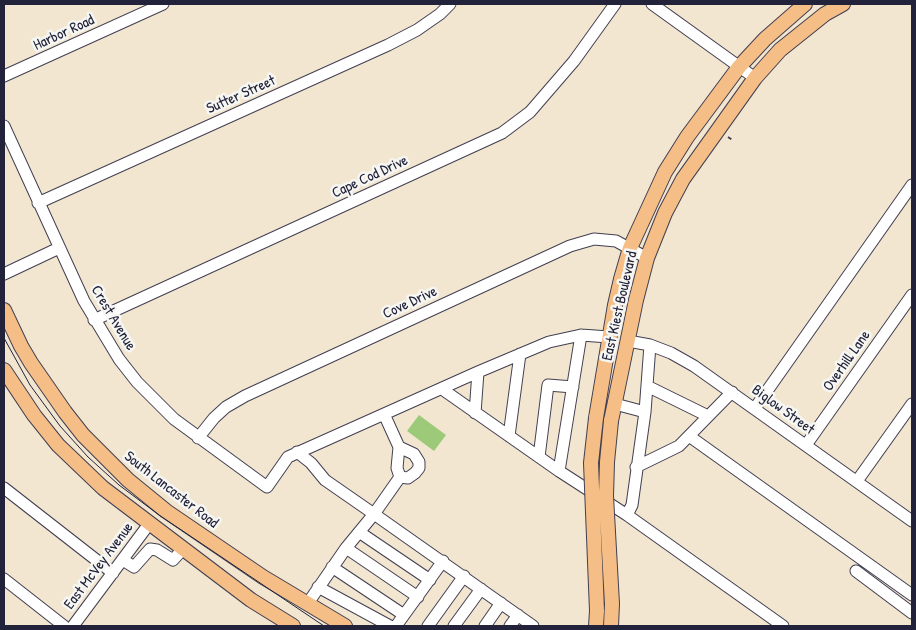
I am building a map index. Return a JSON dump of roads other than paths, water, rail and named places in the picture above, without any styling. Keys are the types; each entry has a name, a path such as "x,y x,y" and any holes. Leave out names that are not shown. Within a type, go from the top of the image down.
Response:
{"main road":[{"name":"East Kiest Boulevard","path":"596,626 591,463 609,337 617,296 630,248 664,172 688,137 739,67 765,39 805,4"},
{"name":"East Kiest Boulevard","path":"611,626 612,604 606,496 607,462 612,421 636,300 647,258 665,213 683,179 755,78 794,37 825,14 843,4"},
{"name":"South Lancaster Road","path":"4,310 21,346 47,387 83,435 128,480 166,510 263,577 345,626"},
{"path":"609,337 628,341"},
{"path":"4,370 7,386 79,467 149,524 251,600 293,626"}],"street":[{"name":"Harbor Road","path":"4,76 163,4"},
{"name":"Sutter Street","path":"38,203 417,30 440,14 450,4"},
{"name":"Cape Cod Drive","path":"94,320 502,132 530,112 574,61 615,4"},
{"path":"652,4 755,78"},
{"name":"Crest Avenue","path":"4,126 38,203 94,320 115,354 137,382 174,419 267,486 288,457 297,452"},
{"path":"755,408 912,185"},
{"name":"Cove Drive","path":"198,438 214,418 226,407 245,396 570,246 594,239 616,241 647,258"},
{"path":"4,274 59,248"},
{"name":"Overhill Lane","path":"806,445 912,295"},
{"path":"559,471 581,335"},
{"path":"533,626 325,480 297,452 549,342 581,335 609,337"},
{"name":"Biglow Street","path":"628,341 671,353 694,366 911,517"},
{"path":"627,515 632,505 645,412 650,346"},
{"path":"509,436 520,354"},
{"path":"475,412 478,372"},
{"path":"539,457 548,384 573,387"},
{"path":"647,386 708,416"},
{"path":"442,389 559,471 627,515 783,626"},
{"path":"636,467 679,446 732,392"},
{"path":"616,404 645,412"},
{"path":"857,481 912,404"},
{"path":"384,414 399,447 397,468 400,477"},
{"path":"689,436 912,595"},
{"path":"399,447 414,454 419,462 419,468 415,473 408,478 400,477"},
{"path":"308,603 332,567 374,514 400,477"},
{"path":"4,488 113,573"},
{"name":"East McVey Avenue","path":"74,626 149,524"},
{"path":"359,532 430,580"},
{"path":"123,560 134,567 168,538"},
{"path":"138,539 173,560 183,549"},
{"path":"346,548 418,597"},
{"path":"396,626 443,561"},
{"path":"332,567 404,615"},
{"path":"856,571 912,614"},
{"path":"428,626 464,576"},
{"path":"4,579 64,626"},
{"path":"318,587 390,626"},
{"path":"454,626 481,589"},
{"path":"485,626 501,603"},
{"path":"510,626 518,615"}],"tram line":[{"path":"4,338 30,385 60,426 88,457 119,485 159,515 324,626"}]}
